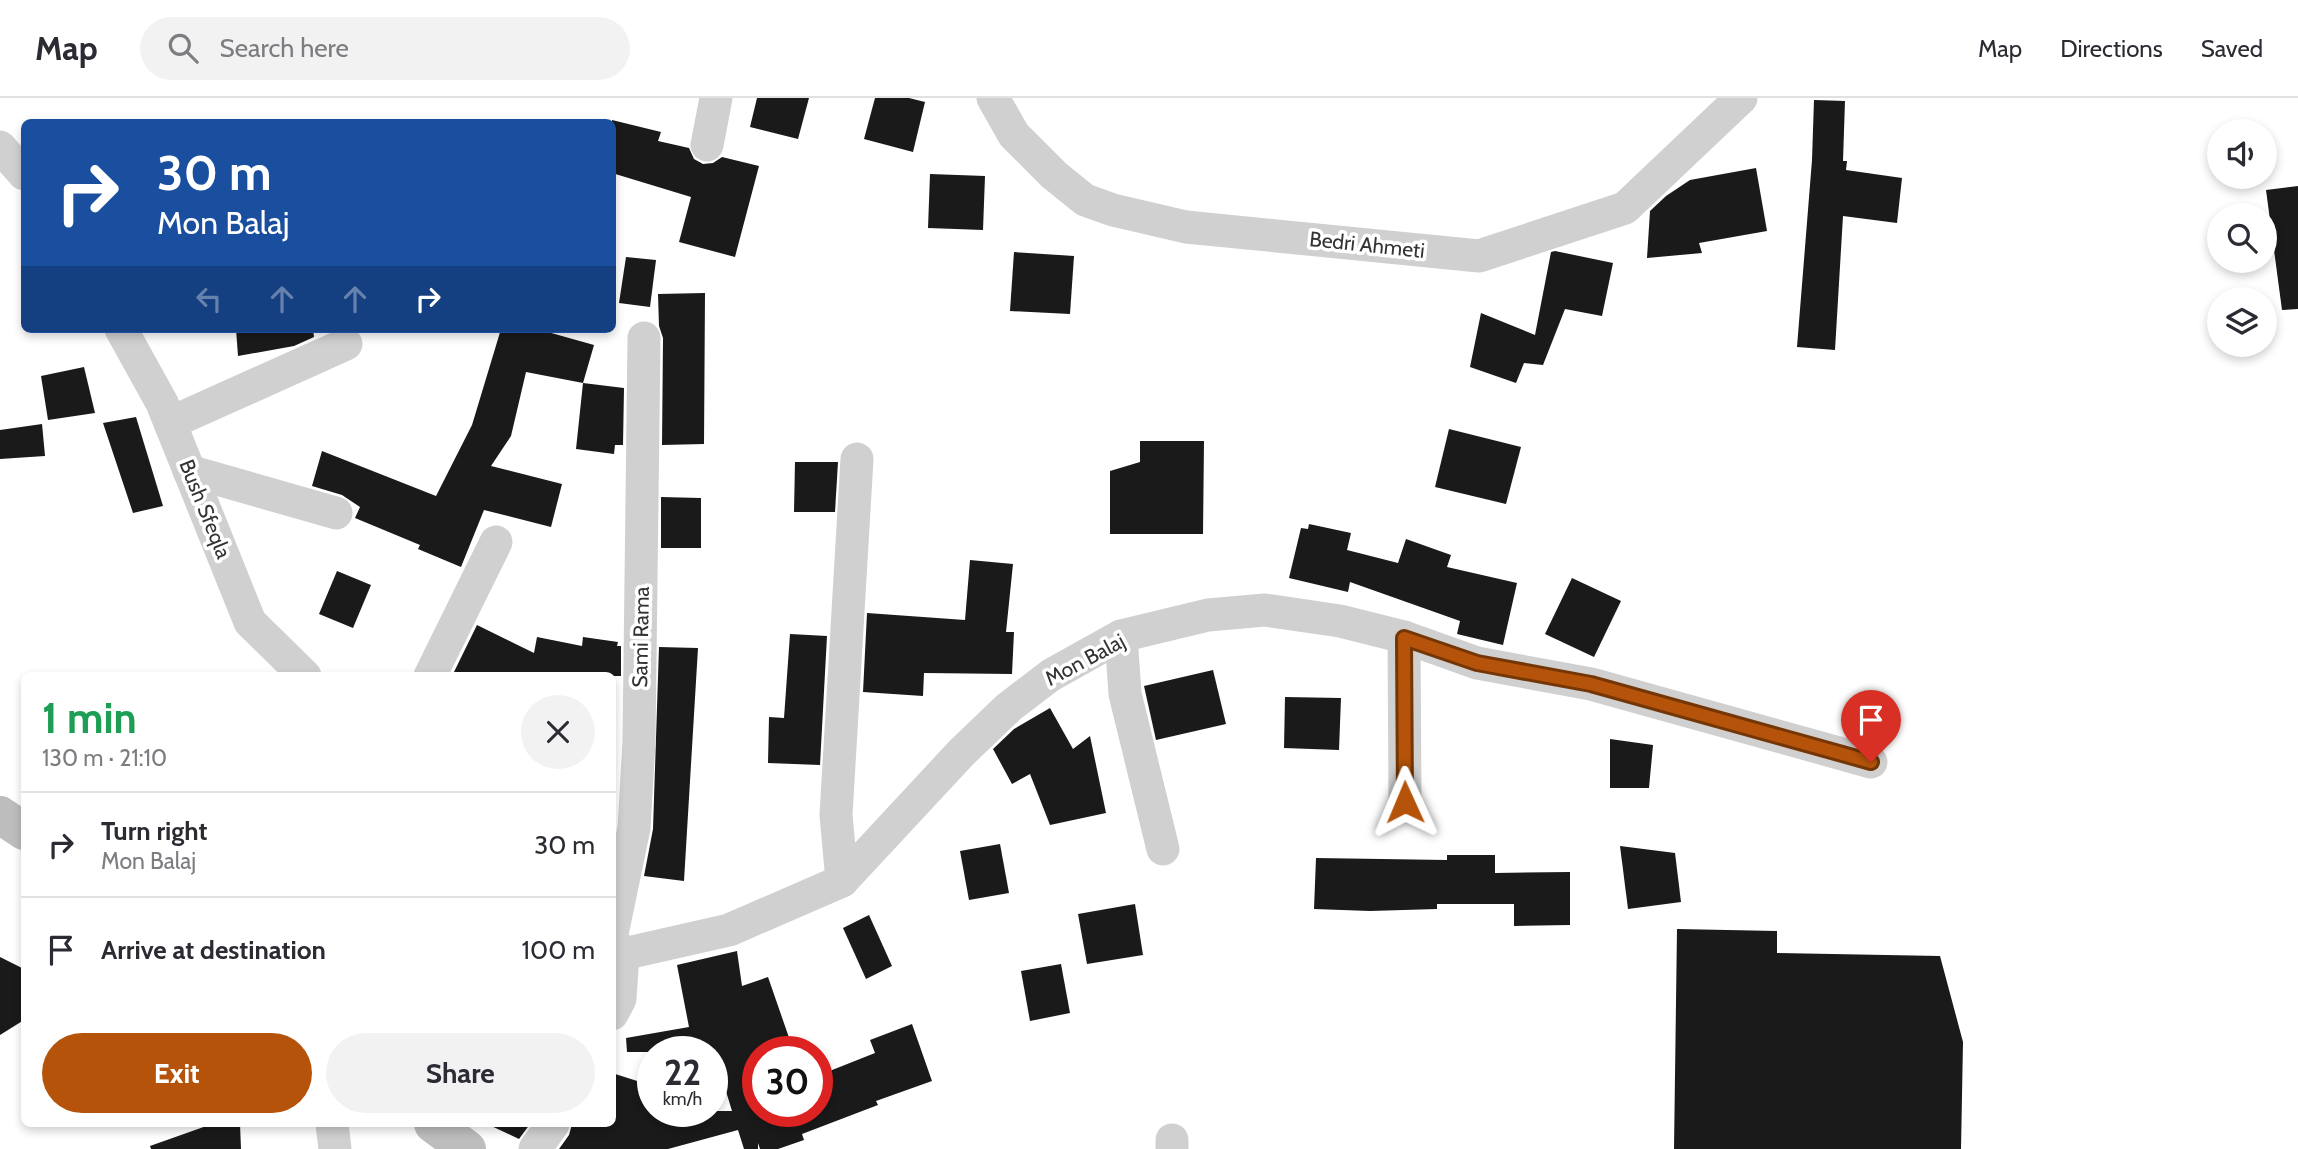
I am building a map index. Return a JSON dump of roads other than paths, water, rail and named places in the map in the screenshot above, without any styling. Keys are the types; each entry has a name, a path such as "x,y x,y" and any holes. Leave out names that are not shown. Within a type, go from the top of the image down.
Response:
{"main road":[{"path":"0,815 21,829"},
{"path":"437,1127 467,1149"}],"street":[{"path":"706,145 716,98"},
{"name":"Bedri Ahmeti","path":"993,98 1014,135 1054,175 1085,200 1113,210 1186,227 1479,256 1625,208 1741,98"},
{"path":"0,147 21,171"},
{"name":"Bush Sfeqla","path":"123,333 170,423 250,622 301,672"},
{"name":"Sami Rama","path":"616,942 634,828 639,742 645,338"},
{"path":"170,423 346,344"},
{"path":"842,881 836,815 857,459"},
{"path":"189,471 336,513"},
{"path":"432,672 496,542"},
{"name":"Mon Balaj","path":"616,942 729,930 842,881 961,753 1009,707 1051,675 1121,636 1208,615 1265,610 1340,621 1404,638 1477,663 1591,684 1871,762"},
{"path":"1121,636 1125,694 1163,849"},
{"path":"1404,638 1405,802"},
{"path":"616,942 620,999 616,1006"},
{"path":"332,1127 335,1149"},
{"path":"535,1149 551,1127"}]}
